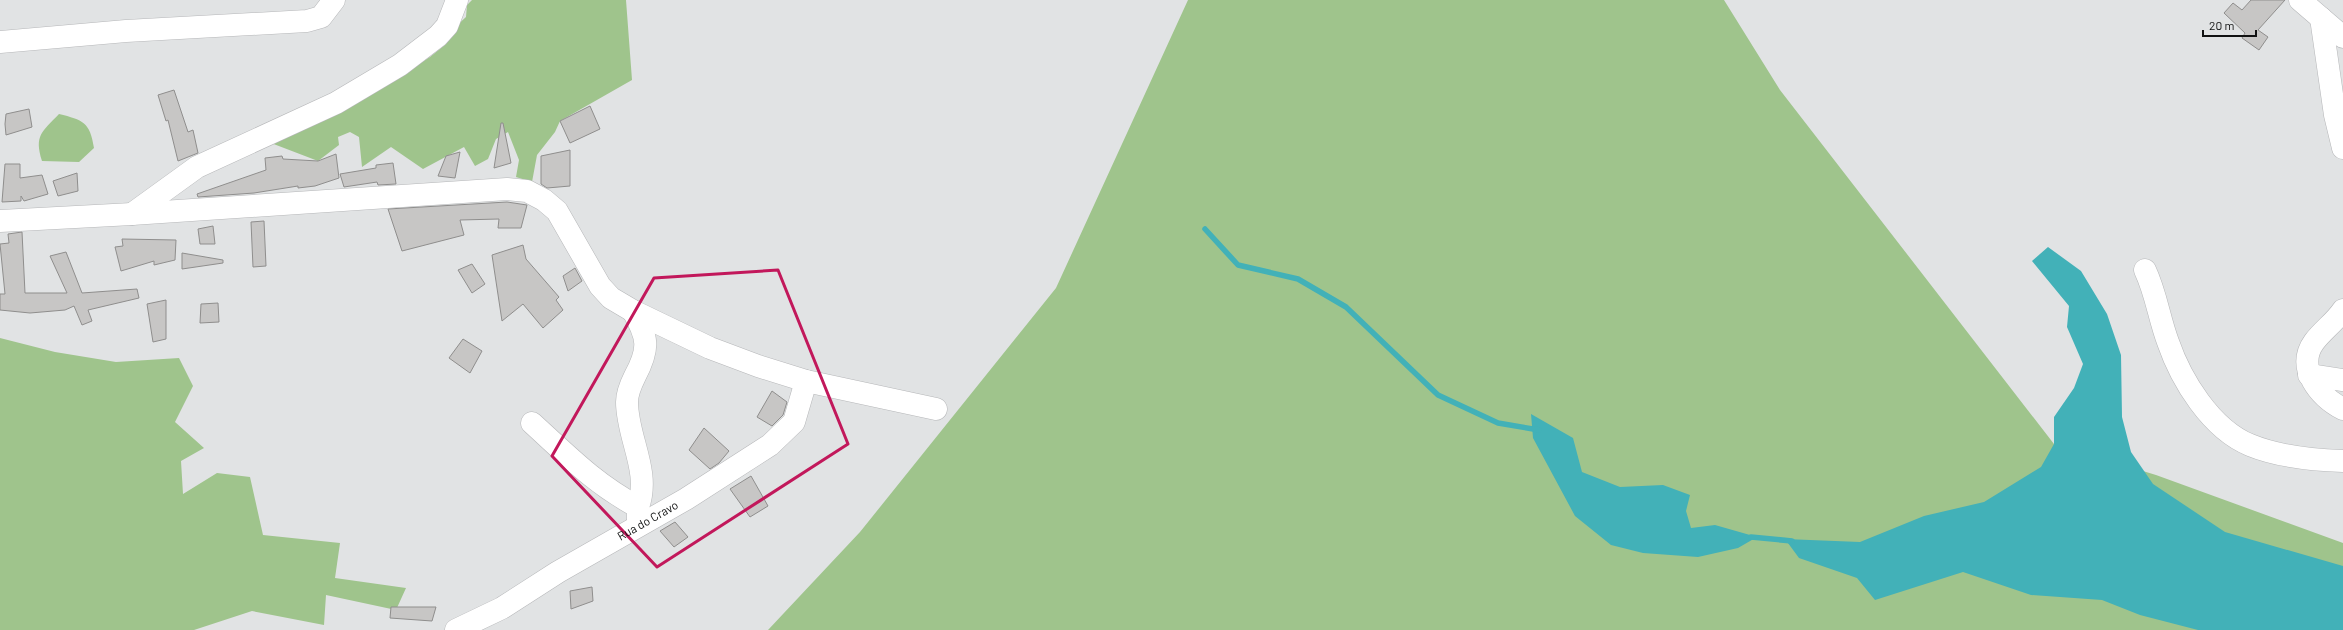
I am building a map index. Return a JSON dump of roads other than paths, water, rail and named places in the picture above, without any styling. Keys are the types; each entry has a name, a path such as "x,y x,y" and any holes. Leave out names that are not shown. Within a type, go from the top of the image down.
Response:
{"street":[{"path":"0,42 133,30 307,21 321,17 334,0"},
{"path":"132,214 197,167 336,103 400,65 438,36 447,26 457,0"},
{"path":"2300,0 2343,37"},
{"path":"2321,18 2335,115 2343,148"},
{"path":"0,221 132,214 507,189 527,191 544,200 557,211 600,286 611,298 633,311 710,348 758,366 806,381 936,409"},
{"path":"2145,270 2156,298 2167,341 2185,382 2202,405 2224,428 2249,444 2278,453 2317,460 2343,461"},
{"path":"2343,310 2313,343 2308,358 2309,375 2319,390 2343,409"},
{"path":"633,311 644,330 647,348 631,385 627,400 627,414 640,463 643,484 638,517"},
{"path":"2309,375 2343,380"},
{"name":"Rua do Cravo","path":"456,630 502,608 638,517 740,465 786,431 794,422 806,381"},
{"path":"532,423 585,472 613,493 638,517"}],"water":[{"path":"2048,247 2081,271 2107,314 2121,355 2122,417 2131,452 2153,484 2225,532 2343,566 2343,630 2198,630 2140,615 2102,600 2031,595 1963,572 1875,600 1857,578 1799,558 1785,539 1860,542 1924,516 1984,502 2041,467 2054,444 2054,417 2074,388 2083,364 2067,327 2069,306 2032,261"},
{"path":"1531,414 1573,438 1582,472 1620,487 1663,485 1690,495 1686,511 1691,528 1715,525 1757,537 1738,548 1698,557 1643,553 1611,545 1575,516 1533,438"}],"waterway":[{"path":"1205,229 1238,265 1298,279 1346,307 1438,395 1498,423 1539,430"},
{"path":"1751,537 1792,541"}]}
